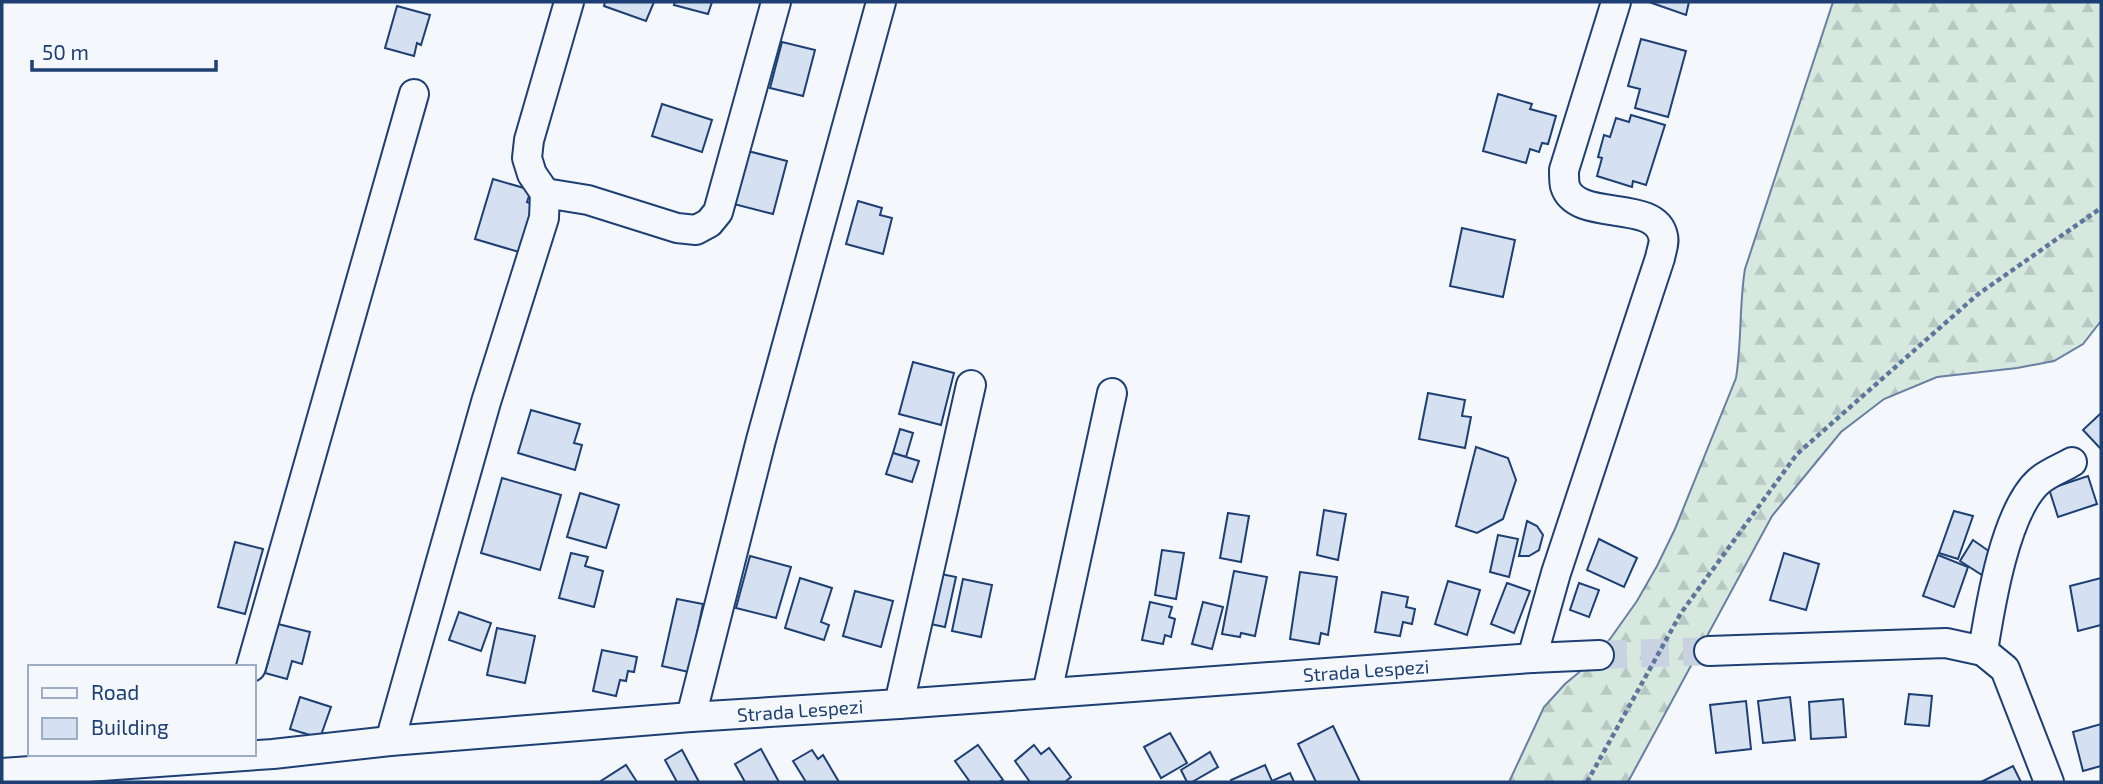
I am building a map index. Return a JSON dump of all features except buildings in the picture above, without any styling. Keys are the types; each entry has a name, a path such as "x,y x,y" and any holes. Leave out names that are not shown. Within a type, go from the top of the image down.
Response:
{"street":[{"path":"390,741 486,402 544,218 545,193 532,174 527,158 529,140 569,2"},
{"path":"545,193 588,200 677,228 696,230 709,223 718,212 776,2"},
{"path":"691,717 761,440 881,2"},
{"path":"1532,657 1556,573 1660,258 1664,236 1657,225 1645,217 1590,206 1575,199 1565,188 1564,170 1616,2"},
{"path":"252,665 414,94"},
{"path":"899,704 971,385"},
{"path":"1047,693 1112,393"},
{"path":"1983,651 1994,585 2010,534 2027,496 2039,480 2072,462"},
{"path":"1709,651 1946,643 1983,651 2005,669 2049,782"},
{"name":"Strada Lespezi","path":"256,754 691,717 1532,657 1599,655"},
{"name":"Strada Lespezi","path":"2,773 214,756"}],"path":[{"path":"1587,782 1681,613 1797,454 1977,295 2101,208"}],"green space":[{"path":"1833,2 2101,2 2101,321 2083,344 2054,361 1937,377 1884,399 1841,432 1772,516 1628,782 1509,782 1544,707 1565,684 1589,664 1610,639 1637,601 1675,529 1736,378 1745,269"}],"tunnel":[{"path":"1599,655 1709,651"}]}
